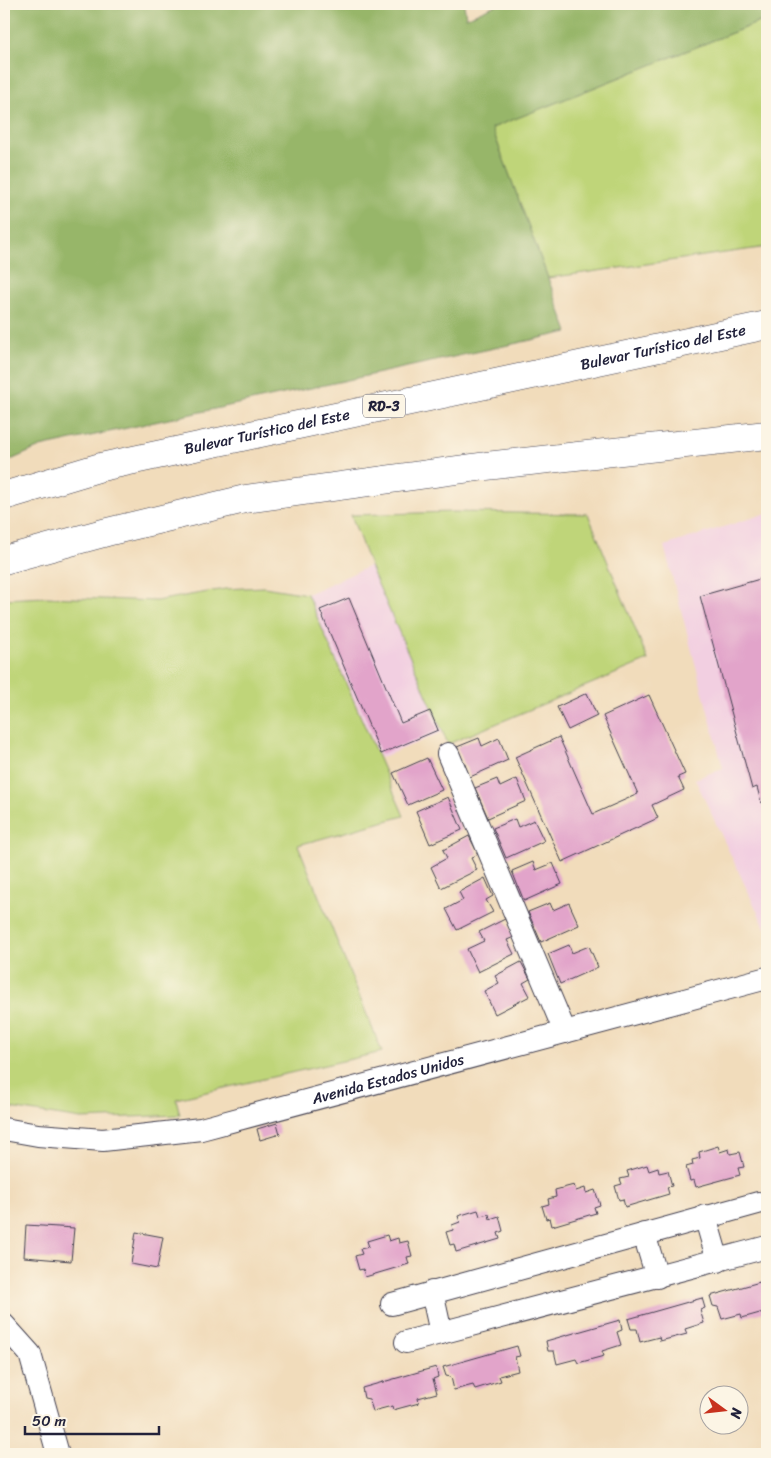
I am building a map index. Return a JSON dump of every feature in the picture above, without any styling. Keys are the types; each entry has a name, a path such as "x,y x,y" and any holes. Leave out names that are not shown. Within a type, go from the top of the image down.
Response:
{"highway":[{"name":"Bulevar Turístico del Este","path":"4,496 121,463 767,325"},
{"path":"740,330 767,336"},
{"path":"4,560 107,532 245,499 486,466 767,435"}],"street":[{"path":"448,754 565,1032"},
{"name":"Avenida Estados Unidos","path":"4,1129 38,1135 103,1140 201,1129 767,978"},
{"path":"392,1304 705,1216 758,1203"},
{"path":"705,1216 718,1261"},
{"path":"644,1234 657,1277"},
{"path":"406,1342 767,1247"},
{"path":"432,1292 441,1333"},
{"path":"4,1325 30,1354 58,1454"}],"shaded area":[{"path":"767,513 767,932 695,779 723,768 664,546"},
{"path":"370,566 443,732 380,758 307,594"}],"green space":[{"path":"4,4 464,4 466,18 498,4 767,4 767,19 492,128 568,332 40,447 4,463"},
{"path":"767,19 767,247 548,278 492,128"},
{"path":"452,512 588,514 648,660 448,744 370,566 351,515"},
{"path":"264,587 307,594 404,816 298,845 382,1052 176,1099 180,1115 81,1119 4,1107 4,599 46,597 156,601 225,589"}],"building":[{"path":"767,577 767,806 761,802 757,787 752,789 700,596"},
{"path":"349,598 401,723 430,711 438,730 381,754 320,610"},
{"path":"587,693 597,716 568,730 557,707"},
{"path":"649,695 685,774 678,777 684,790 652,805 658,818 562,862 515,757 559,737 593,814 638,794 603,716"},
{"path":"479,738 482,746 499,738 508,760 470,777 457,747"},
{"path":"427,758 442,790 408,805 393,773"},
{"path":"497,779 500,787 517,779 526,801 488,818 475,788"},
{"path":"448,797 462,830 430,844 416,811"},
{"path":"515,819 518,827 534,820 544,841 506,858 493,828"},
{"path":"469,836 478,854 471,858 477,870 441,888 431,867 447,858 443,850"},
{"path":"533,862 536,870 553,863 562,884 524,901 512,871"},
{"path":"485,878 493,896 486,900 493,912 457,930 446,909 463,900 459,892"},
{"path":"550,903 553,910 569,903 579,925 541,942 528,912"},
{"path":"505,919 514,937 507,940 514,954 478,972 467,949 484,941 479,932"},
{"path":"569,945 572,953 589,946 598,967 560,984 548,954"},
{"path":"521,962 530,979 523,983 530,996 495,1014 484,991 499,983 495,976"},
{"path":"277,1123 280,1134 260,1140 257,1129"},
{"path":"718,1146 720,1152 729,1149 730,1154 740,1152 744,1167 738,1168 740,1175 696,1187 694,1180 690,1181 686,1167 693,1165 692,1160 700,1158 699,1152"},
{"path":"647,1165 649,1171 658,1168 659,1173 668,1171 672,1186 667,1187 669,1194 625,1207 623,1199 619,1200 615,1186 622,1184 620,1179 629,1177 627,1171"},
{"path":"574,1185 576,1191 585,1188 586,1193 595,1190 600,1205 594,1207 596,1213 552,1226 550,1218 546,1219 542,1206 549,1204 548,1199 556,1197 555,1190"},
{"path":"478,1210 480,1216 489,1214 490,1219 499,1216 503,1231 498,1233 500,1239 456,1252 454,1244 450,1245 446,1232 453,1230 452,1225 460,1222 458,1216"},
{"path":"26,1225 74,1228 71,1261 24,1257"},
{"path":"136,1232 163,1237 157,1269 131,1264"},
{"path":"387,1235 389,1241 398,1238 399,1243 408,1241 412,1256 407,1257 409,1264 365,1277 363,1269 359,1270 355,1256 362,1254 360,1249 369,1247 367,1241"},
{"path":"767,1280 767,1311 742,1318 741,1314 722,1319 718,1307 713,1306 710,1296"},
{"path":"702,1298 705,1308 700,1310 704,1323 685,1329 687,1334 660,1341 659,1337 640,1342 637,1329 631,1329 628,1319"},
{"path":"620,1320 622,1330 617,1332 621,1345 602,1351 604,1356 578,1363 576,1359 557,1364 554,1351 548,1351 546,1341"},
{"path":"517,1346 520,1356 515,1357 518,1371 499,1376 501,1381 475,1389 473,1385 454,1390 451,1377 446,1376 443,1367"},
{"path":"436,1367 438,1377 433,1379 437,1393 418,1398 419,1403 393,1410 392,1406 373,1411 369,1399 364,1398 362,1388"}]}
